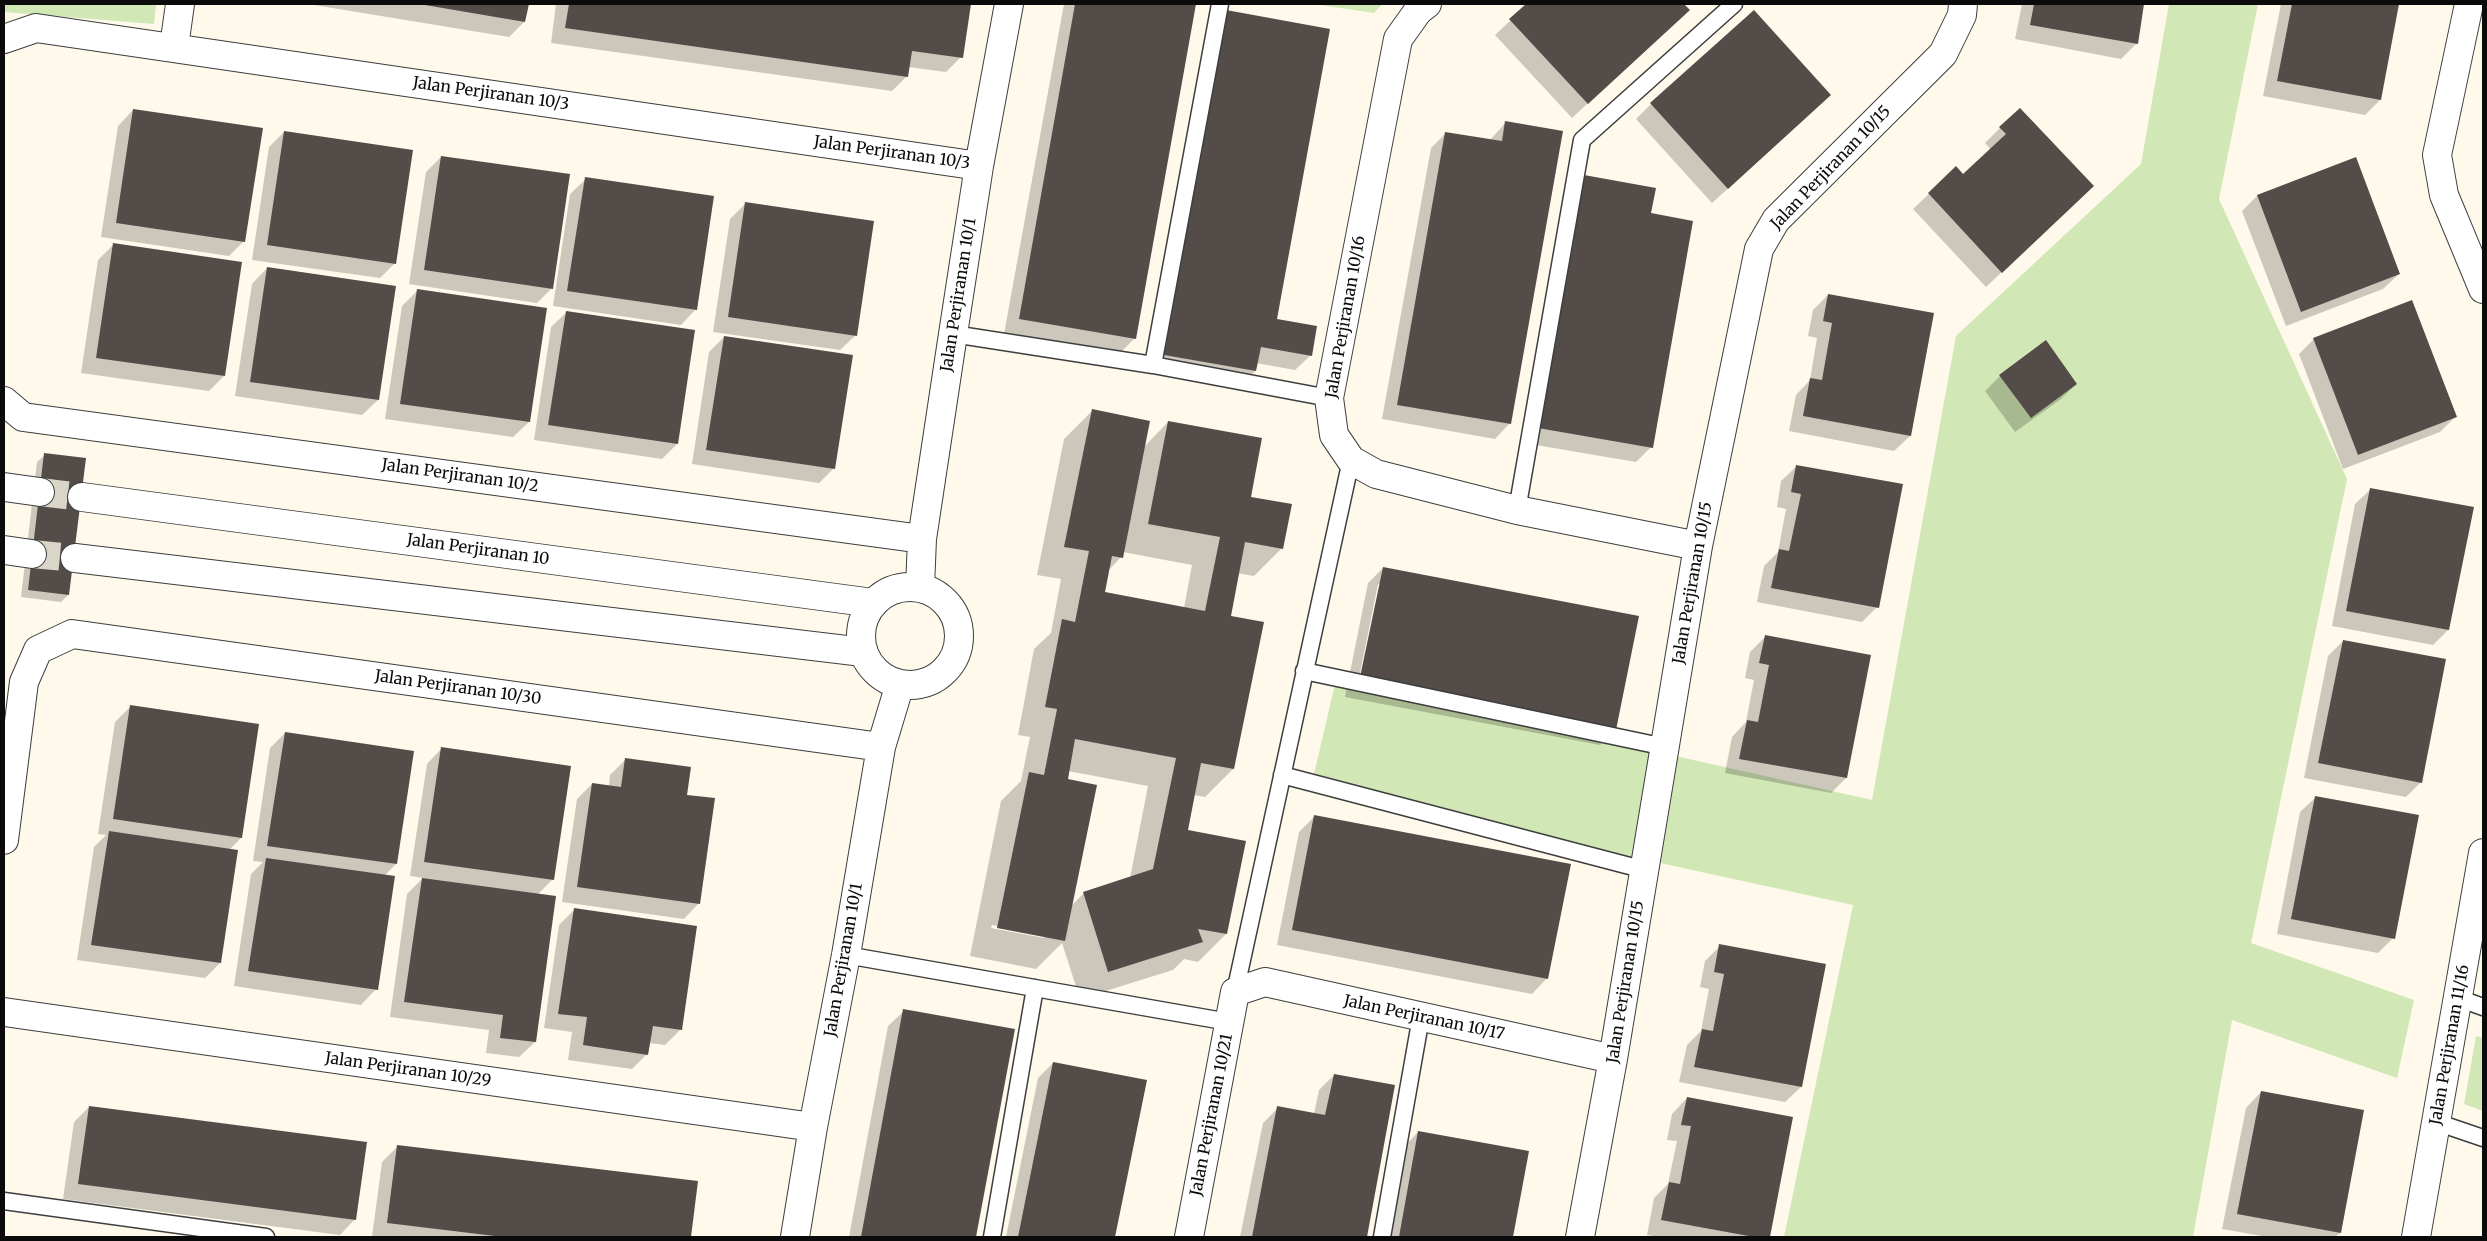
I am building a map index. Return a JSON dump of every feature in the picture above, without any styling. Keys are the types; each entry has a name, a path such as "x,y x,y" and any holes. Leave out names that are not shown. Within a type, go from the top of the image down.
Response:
{"street":[{"path":"174,47 180,4"},
{"name":"Jalan Perjiranan 10/1","path":"920,587 922,539 953,334 979,166 1009,4"},
{"name":"Jalan Perjiranan 10/16","path":"1427,4 1418,11 1398,39 1329,398 1334,435 1350,460 1376,474 1517,510 1698,546"},
{"name":"Jalan Perjiranan 10/15","path":"1580,1237 1613,1060 1698,546 1759,250 1776,220 1943,54 1962,15 1963,4"},
{"path":"2469,4 2437,156 2444,195 2483,289"},
{"name":"Jalan Perjiranan 10/3","path":"4,39 36,28 979,166"},
{"name":"Jalan Perjiranan 10/2","path":"4,401 23,417 922,539"},
{"path":"4,487 40,492"},
{"name":"Jalan Perjiranan 10","path":"82,497 873,603"},
{"path":"4,550 32,554"},
{"path":"75,558 863,652"},
{"path":"903,587 920,587 936,594 949,605 957,620 960,637 956,654 947,668 934,679 917,685 900,684 884,678 871,666 863,652 860,634 864,618 873,603 887,593 903,587"},
{"name":"Jalan Perjiranan 10/30","path":"4,840 24,682 38,650 72,634 881,747"},
{"name":"Jalan Perjiranan 10/1","path":"795,1237 881,747 900,684"},
{"name":"Jalan Perjiranan 11/16","path":"2416,1237 2483,853"},
{"name":"Jalan Perjiranan 10/17","path":"1235,992 1265,982 1613,1060"},
{"name":"Jalan Perjiranan 10/21","path":"1189,1237 1235,992"},
{"name":"Jalan Perjiranan 10/29","path":"4,1012 813,1127"}],"lane":[{"path":"1153,365 1220,4"},
{"path":"1517,510 1582,140 1734,4"},
{"path":"953,334 1153,365 1329,398"},
{"path":"1235,992 1350,460"},
{"path":"1304,671 1665,747"},
{"path":"1282,775 1645,870"},
{"path":"846,955 1229,1022"},
{"path":"992,1237 1035,988"},
{"path":"2458,998 2483,1007"},
{"path":"1382,1237 1421,1017"},
{"path":"2436,1122 2483,1138"},
{"path":"4,1201 266,1237"}],"green space":[{"path":"4,4 156,4 154,24 4,12"},
{"path":"1314,4 1382,4 1374,13"},
{"path":"2169,4 2258,4 2219,199 2347,479 2251,943 2414,1000 2397,1078 2232,1020 2193,1237 1784,1237 1853,905 1311,787 1336,680 1872,800 1956,336 2141,164"},
{"path":"2476,1036 2483,1038 2483,1111 2464,1104"}],"building":[{"path":"419,4 529,4 525,22"},
{"path":"569,4 971,4 963,58 912,51 908,77 565,28"},
{"path":"1075,4 1196,4 1136,339 1019,319"},
{"path":"1526,4 1684,4 1690,10 1588,104 1509,19"},
{"path":"2034,4 2144,4 2138,44 2030,25"},
{"path":"2292,4 2399,4 2381,100 2277,81"},
{"path":"1226,10 1330,29 1277,319 1317,326 1312,356 1261,347 1256,371 1164,355"},
{"path":"1754,10 1831,95 1728,189 1650,103"},
{"path":"2020,108 2094,186 2002,273 1928,193 1956,166 1963,174 2006,134 1999,127"},
{"path":"133,109 263,128 245,242 116,223"},
{"path":"1505,121 1563,131 1511,424 1397,405 1445,132 1502,141"},
{"path":"284,131 413,150 396,264 267,245"},
{"path":"441,156 570,174 553,289 424,270"},
{"path":"2356,157 2400,274 2301,312 2257,195"},
{"path":"1584,175 1656,188 1651,213 1693,221 1653,448 1538,428"},
{"path":"585,177 714,196 697,310 567,291"},
{"path":"745,202 874,221 857,336 728,317"},
{"path":"113,243 242,262 225,376 96,358"},
{"path":"267,267 396,286 379,400 250,382"},
{"path":"417,289 547,308 530,422 400,404"},
{"path":"1828,294 1934,313 1911,436 1803,416 1810,378 1822,380 1832,323 1823,321"},
{"path":"2412,300 2457,417 2358,455 2313,338"},
{"path":"566,311 695,330 678,444 548,425"},
{"path":"724,336 853,355 835,469 706,450"},
{"path":"2046,340 2077,384 2031,418 1999,375"},
{"path":"1092,409 1150,421 1123,558 1112,556 1105,592 1205,611 1220,537 1148,524 1168,421 1262,438 1251,497 1292,504 1283,549 1245,542 1231,616 1264,622 1234,769 1201,763 1188,830 1246,841 1227,934 1198,929 1203,942 1108,972 1083,892 1153,869 1176,758 1075,739 1068,779 1097,785 1065,941 997,928 1029,772 1044,775 1057,709 1045,707 1062,619 1075,622 1089,551 1064,547"},
{"path":"44,453 86,458 69,595 28,590"},
{"path":"1796,465 1903,484 1879,608 1771,588 1779,549 1789,551 1801,494 1791,492"},
{"path":"2370,488 2474,507 2449,630 2346,611"},
{"path":"1383,567 1639,616 1616,730 1359,682"},
{"path":"1765,635 1871,655 1847,778 1739,759 1747,720 1758,722 1769,665 1759,663"},
{"path":"2343,640 2446,659 2422,783 2318,763"},
{"path":"130,705 259,724 242,838 113,819"},
{"path":"285,732 414,751 397,864 267,846"},
{"path":"441,747 571,766 554,880 424,862"},
{"path":"625,758 691,767 687,795 715,798 700,904 577,887 592,783 621,787"},
{"path":"2315,796 2419,815 2395,939 2291,919"},
{"path":"1314,815 1571,864 1548,979 1292,930"},
{"path":"109,831 238,850 221,963 91,945"},
{"path":"266,858 395,876 378,990 248,971"},
{"path":"422,878 556,896 536,1042 500,1038 503,1015 404,1002"},
{"path":"574,908 697,926 682,1030 653,1026 648,1055 583,1045 587,1017 558,1014"},
{"path":"1719,944 1826,964 1802,1087 1694,1067 1702,1029 1713,1031 1724,974 1714,972"},
{"path":"903,1009 1015,1029 976,1237 861,1237"},
{"path":"1053,1062 1147,1080 1115,1237 1018,1237"},
{"path":"1334,1074 1395,1085 1367,1237 1252,1237 1277,1106 1325,1115"},
{"path":"2261,1091 2364,1110 2341,1233 2237,1214"},
{"path":"1687,1097 1793,1117 1770,1237 1754,1237 1661,1220 1669,1182 1680,1184 1691,1126 1681,1125"},
{"path":"89,1106 367,1142 356,1220 78,1184"},
{"path":"1418,1131 1529,1151 1513,1237 1399,1237"},
{"path":"397,1145 698,1181 691,1237 503,1237 387,1223"}],"tunnel":[{"path":"40,492 82,497"},
{"path":"32,554 75,558"}]}
